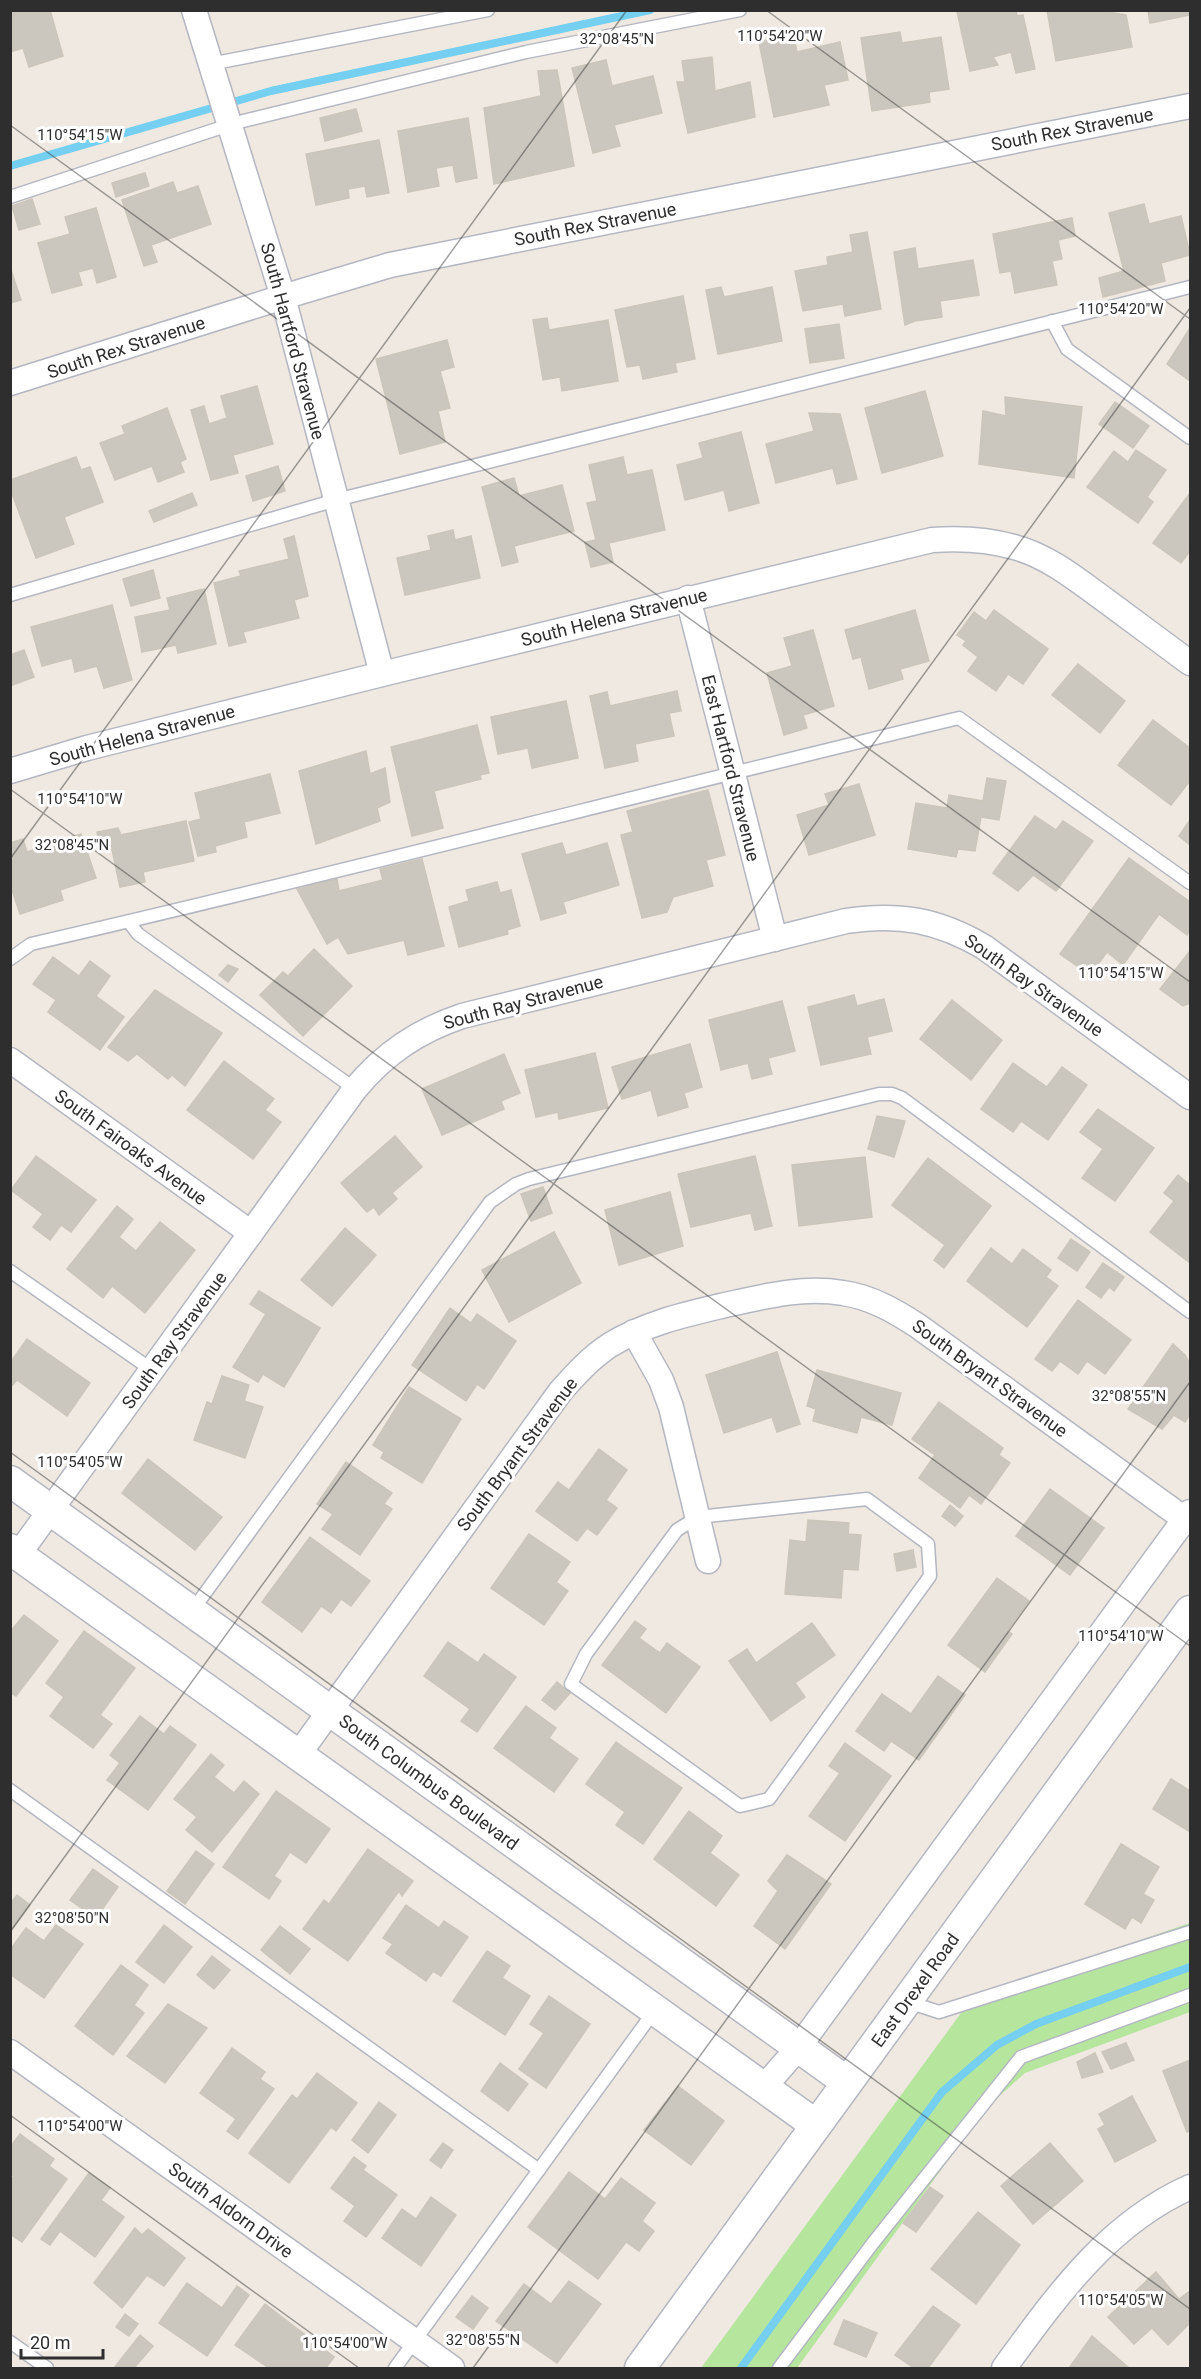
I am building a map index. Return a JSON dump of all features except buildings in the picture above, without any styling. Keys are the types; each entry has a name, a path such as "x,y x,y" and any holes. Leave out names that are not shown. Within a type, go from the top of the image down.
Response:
{"street":[{"name":"South Hartford Stravenue","path":"194,10 283,297 382,674"},
{"name":"South Rex Stravenue","path":"10,383 390,265 1191,106"},
{"name":"South Helena Stravenue","path":"10,771 87,748 382,674 932,540 960,538 987,540 1015,547 1040,557 1064,570 1191,663"},
{"name":"East Hartford Stravenue","path":"688,598 775,939"},
{"name":"South Ray Stravenue","path":"14,1552 51,1510 355,1089 378,1062 419,1033 440,1023 846,921 868,917 915,919 939,924 984,947 1191,1097"},
{"name":"South Fairoaks Avenue","path":"10,1060 250,1233"},
{"name":"South Bryant Stravenue","path":"298,1755 560,1392 591,1359 609,1346 634,1332 676,1317 792,1291 845,1293 869,1299 894,1310 918,1326 1189,1518"},
{"path":"634,1332 661,1380 671,1407 708,1561"},
{"name":"South Columbus Boulevard","path":"10,1481 848,2082"},
{"path":"763,2088 798,2048 1189,1518"},
{"path":"14,1552 816,2125"},
{"name":"East Drexel Road","path":"640,2368 1191,1611"},
{"name":"South Aldorn Drive","path":"10,2052 452,2368"},
{"path":"1004,2368 1061,2291 1103,2246 1152,2208 1191,2187"}],"lane":[{"path":"210,64 488,10"},
{"path":"10,197 230,124 526,52 740,10"},
{"path":"10,595 336,500 1191,287"},
{"path":"1052,321 1067,349 1191,438"},
{"path":"10,959 31,944 243,895 733,772 959,718 1191,883"},
{"path":"129,922 138,934 355,1089"},
{"path":"192,1611 490,1202 504,1191 529,1179 879,1094 891,1094 902,1098 1191,1312"},
{"path":"10,1271 152,1370"},
{"path":"867,1499 928,1544 930,1576 923,1586 769,1799 740,1806 571,1684 586,1653 677,1530 698,1517 867,1499"},
{"path":"10,1790 539,2170"},
{"path":"907,2001 939,2012 1191,1932"},
{"path":"779,2368 873,2243 1022,2057 1191,1995"},
{"path":"395,2368 655,2010"},
{"path":"10,2342 47,2368"}],"green space":[{"path":"1190,1923 1190,2012 1025,2073 986,2108 797,2368 701,2368 972,1998"}],"waterway":[{"path":"10,166 271,91 650,10"},
{"path":"741,2368 942,2092 997,2045 1036,2024 1190,1967"}]}
